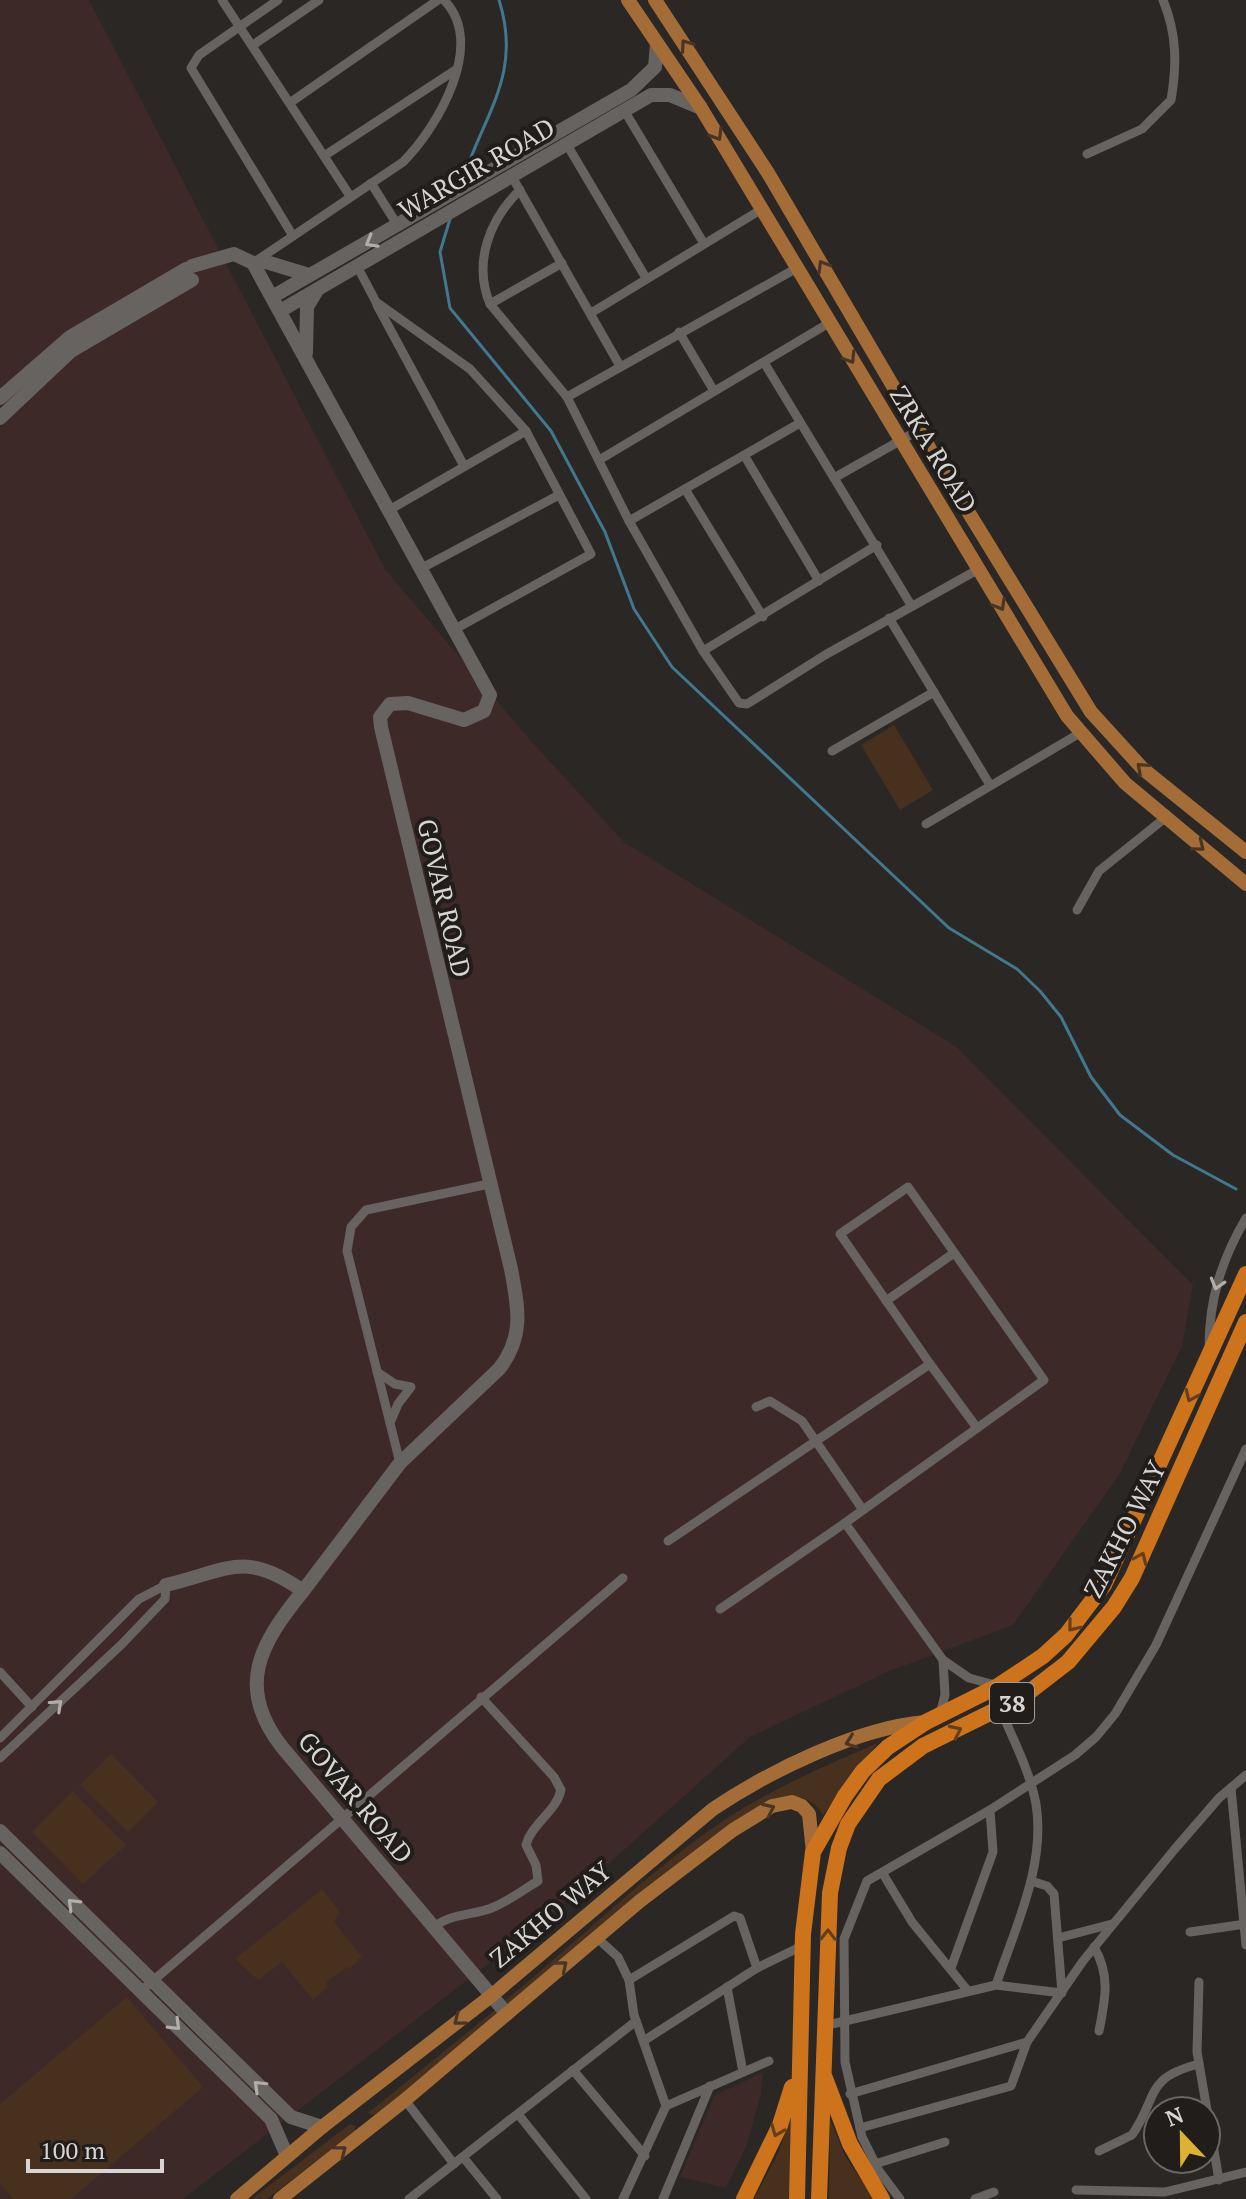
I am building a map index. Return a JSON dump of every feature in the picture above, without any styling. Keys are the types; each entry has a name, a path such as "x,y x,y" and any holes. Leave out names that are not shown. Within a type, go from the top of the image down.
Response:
{"highway":[{"name":"ZAKHO WAY","path":"798,2058 803,1938 813,1852 863,1771 888,1747 933,1718 998,1686 1043,1656 1066,1635 1104,1585 1210,1355 1240,1303 1246,1274"},
{"name":"ZAKHO WAY","path":"819,2199 823,2026 832,1873 848,1824 879,1779 923,1746 1001,1710 1068,1662 1114,1607 1132,1578 1246,1322"},
{"path":"802,1968 827,1971"},
{"path":"744,2199 780,2125 798,2058"},
{"path":"797,2199 798,2058"},
{"path":"822,2069 850,2144 882,2199"}],"main road":[{"name":"ZRKA ROAD","path":"628,0 701,108 1055,698 1080,733 1125,783 1246,884"},
{"name":"ZRKA ROAD","path":"655,0 719,93 1091,712 1143,769 1246,852"},
{"name":"ZAKHO WAY","path":"237,2199 322,2127 491,1996 695,1822 732,1796 829,1750 887,1728 933,1718"},
{"name":"ZAKHO WAY","path":"280,2199 405,2100 596,1937 733,1830 772,1806 792,1802 802,1806 809,1814 813,1852"},
{"path":"352,2105 371,2128"}],"street":[{"path":"222,0 350,196"},
{"path":"278,0 199,55 192,64 192,71 293,236"},
{"path":"253,45 319,0"},
{"path":"253,263 403,162 422,142 441,113 457,69 460,46 456,15 441,0 291,102"},
{"path":"1087,154 1142,129 1171,100 1176,50 1173,26 1163,0"},
{"name":"WARGIR ROAD","path":"280,311 624,110 655,67 657,44"},
{"path":"324,156 457,69"},
{"path":"637,95 670,95 701,108"},
{"name":"WARGIR ROAD","path":"272,297 637,95"},
{"path":"624,110 703,242"},
{"path":"566,143 646,278"},
{"path":"511,175 620,366"},
{"path":"371,183 398,226"},
{"path":"520,190 504,205 485,248 483,278 490,304 567,397 629,521 703,651 739,703 747,704 911,605 979,569"},
{"path":"591,313 703,242 762,209"},
{"path":"0,398 70,337 221,258 241,255 253,263 266,262 309,275"},
{"name":"GOVAR ROAD","path":"253,263 457,628 490,695 484,711 464,720 399,702 384,710 381,727 519,1312 517,1339 499,1369 400,1463 303,1591 265,1647 257,1669 256,1696 276,1739 507,2014"},
{"path":"490,304 562,263"},
{"path":"357,266 464,466"},
{"path":"567,397 797,268"},
{"path":"0,418 71,351 192,273"},
{"path":"306,357 307,307 318,289"},
{"path":"376,302 470,369 526,431 591,554 457,628"},
{"path":"599,460 765,364 829,323"},
{"path":"679,332 714,391"},
{"path":"765,364 911,605"},
{"path":"629,521 800,423"},
{"path":"834,478 919,430"},
{"path":"391,509 526,431"},
{"path":"744,455 819,581"},
{"path":"685,489 763,617"},
{"path":"422,568 559,495"},
{"path":"703,651 877,545"},
{"path":"889,618 990,785"},
{"path":"832,751 934,692"},
{"path":"926,824 1080,733"},
{"path":"1077,910 1099,871 1165,818"},
{"path":"400,1463 347,1251 351,1227 366,1210 489,1184 490,1179"},
{"path":"720,1609 845,1523 1044,1380 908,1187 840,1234 977,1428"},
{"path":"1210,1355 1211,1304 1226,1253 1246,1218"},
{"path":"886,1301 954,1253"},
{"path":"668,1541 930,1364"},
{"path":"375,1370 395,1384 411,1387 398,1404 390,1423"},
{"path":"756,1407 770,1401 785,1407 816,1441 863,1510"},
{"path":"900,2199 875,2164 850,2094 843,2023 844,1939 867,1881 990,1810 1075,1755 1115,1714 1156,1645 1246,1449"},
{"path":"845,1523 943,1660 969,1678 998,1686"},
{"path":"0,1738 139,1599 166,1585 232,1564 262,1569 303,1591"},
{"path":"146,1986 623,1578"},
{"path":"0,1758 133,1633 165,1599 166,1585"},
{"path":"933,1718 945,1695 943,1660"},
{"path":"0,1672 32,1707"},
{"path":"434,1927 445,1917 472,1915 495,1907 538,1881 536,1865 526,1845 528,1836 559,1801 561,1790 554,1777 481,1697"},
{"path":"996,1985 1031,1881 1037,1834 1037,1806 1031,1783 1001,1710"},
{"path":"860,2128 1011,2086 1027,2042 1094,1947 1231,1788 1246,1775"},
{"path":"1231,1788 1246,1945"},
{"path":"951,1968 993,1852 990,1810"},
{"path":"0,1831 146,1986 276,2114 322,2127"},
{"path":"0,1853 146,1986"},
{"path":"883,1874 912,1922 968,1991"},
{"path":"1031,1881 1047,1886 1054,1894 1062,1993"},
{"path":"629,1980 734,1916 740,1918 757,1968"},
{"path":"1058,1938 1113,1924"},
{"path":"1190,1932 1245,1924"},
{"path":"596,1937 618,1957 629,1980 636,2021 666,2106 623,2199"},
{"path":"645,2040 757,1968 798,1948 803,1938"},
{"path":"1094,1947 1104,1965 1107,1987 1099,2031"},
{"path":"1199,1982 1199,2064 1219,2180"},
{"path":"823,2026 996,1985 1062,1993"},
{"path":"727,1987 743,2072"},
{"path":"409,2199 636,2021"},
{"path":"850,2094 1027,2042"},
{"path":"666,2106 769,2061"},
{"path":"1099,2151 1132,2135 1146,2105 1167,2074 1199,2064"},
{"path":"573,2070 645,2156"},
{"path":"663,2199 710,2086"},
{"path":"405,2100 454,2164"},
{"path":"276,2114 287,2156"},
{"path":"518,2114 586,2199"},
{"path":"875,2164 945,2142"},
{"path":"463,2157 497,2199"},
{"path":"1076,2190 1165,2192 1246,2172"},
{"path":"975,2199 994,2192"}],"shaded area":[{"path":"0,0 89,0 385,569 532,742 624,842 957,1047 1193,1285 1182,1346 1119,1475 1013,1625 890,1671 750,1737 548,1918 183,2199 0,2199"},
{"path":"894,725 933,790 900,810 861,745"},
{"path":"878,1743 823,1815 814,1804 802,1798 775,1802 510,2009 503,2002 663,1865 720,1823 777,1789"},
{"path":"111,1754 158,1802 128,1832 80,1785"},
{"path":"73,1791 126,1845 83,1884 32,1832"},
{"path":"322,1889 340,1912 334,1922 362,1957 349,1969 347,1967 326,1982 328,1987 313,2000 282,1962 258,1980 235,1959"},
{"path":"127,1997 203,2087 71,2199 13,2199 0,2184 0,2104"},
{"path":"495,2010 500,2016 456,2056 374,2115 368,2113"},
{"path":"763,2072 761,2094 746,2147 726,2188 680,2177 714,2096"},
{"path":"793,2110 790,2199 754,2199 778,2153"},
{"path":"830,2119 845,2156 874,2199 829,2199"},
{"path":"350,2124 355,2126 355,2132 267,2199 253,2198"}],"waterway":[{"path":"462,182 503,73 505,27 499,0"},
{"path":"450,219 440,252 450,308 551,431 605,532 634,609 672,667 949,928 1017,969 1040,991 1061,1017 1091,1077 1120,1115 1173,1155 1236,1189"}]}
